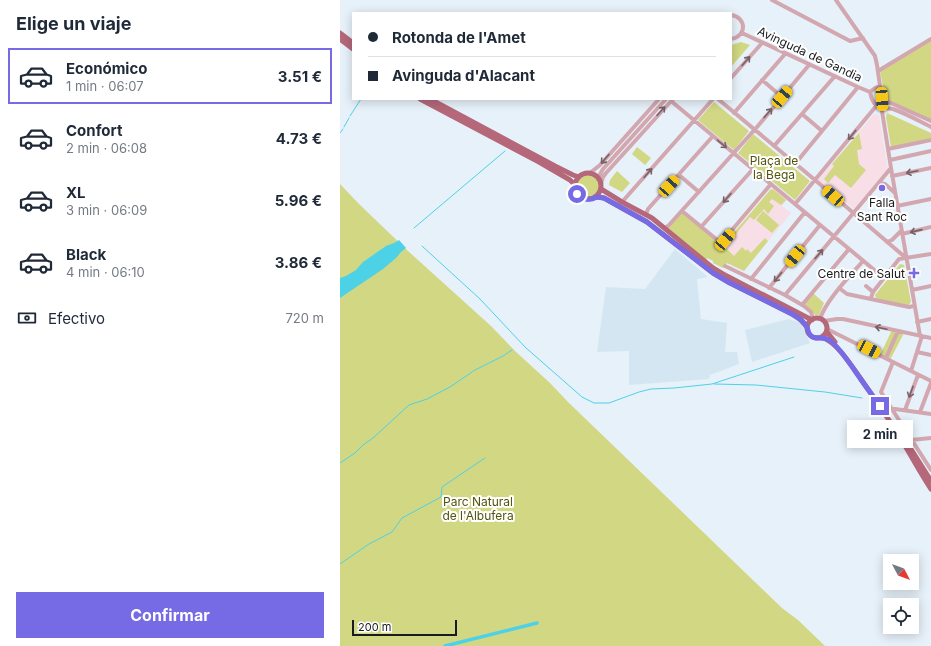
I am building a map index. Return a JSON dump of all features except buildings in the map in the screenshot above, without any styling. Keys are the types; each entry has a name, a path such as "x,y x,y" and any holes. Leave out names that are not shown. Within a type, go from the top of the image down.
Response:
{"main road":[{"path":"340,33 352,42"},
{"path":"340,39 352,48"},
{"path":"422,100 539,162 570,180 575,185"},
{"path":"432,100 555,166 579,177"},
{"path":"931,481 885,409 849,358 831,339 822,320 812,320 723,274 652,218 622,202 600,184 596,176 590,173 583,174 576,180 575,189 580,197 588,200 597,197 604,198 647,222 713,273 792,314 801,320 807,327 808,333 813,337 822,337 830,341 850,364 888,418 931,488"},
{"path":"597,197 600,193 600,184"},
{"path":"807,327 812,320"},
{"path":"822,337 827,330"}],"street":[{"path":"772,0 850,41 863,38"},
{"path":"836,0 874,56 878,71 892,176 914,306 921,336 911,371"},
{"path":"732,15 741,20 743,27 742,33 732,39"},
{"name":"Avinguda de Gandia","path":"742,33 870,92"},
{"path":"878,71 931,38"},
{"path":"732,77 762,43"},
{"path":"734,113 786,54"},
{"path":"665,228 699,192 810,65"},
{"path":"774,146 835,76"},
{"path":"762,80 782,97"},
{"name":"Avinguda de Gandia","path":"870,92 880,86"},
{"path":"795,164 858,87"},
{"name":"Avinguda de Gandia","path":"870,92 871,98 877,105"},
{"path":"882,99 931,121"},
{"path":"590,173 600,165 658,100"},
{"path":"600,184 599,176 603,169 665,100"},
{"path":"600,184 606,173 672,100 733,153 884,278"},
{"path":"622,202 712,100"},
{"path":"719,100 906,259"},
{"path":"796,204 877,105 882,108 893,109 931,127"},
{"path":"802,114 822,131"},
{"path":"646,214 648,209 713,136"},
{"path":"888,149 931,140"},
{"path":"890,160 931,152"},
{"path":"785,295 891,168"},
{"path":"892,176 931,168"},
{"path":"701,227 753,169"},
{"path":"679,175 699,192"},
{"path":"879,183 885,184 895,193"},
{"path":"682,211 721,243 771,184"},
{"path":"897,206 931,199"},
{"path":"751,279 805,212"},
{"path":"769,288 820,225"},
{"path":"887,242 902,232 931,227"},
{"path":"802,305 849,249"},
{"path":"871,298 873,292 899,259 931,254"},
{"path":"864,261 839,288 822,313 822,320 842,319 931,338"},
{"path":"725,266 795,300 811,312 812,320"},
{"path":"866,286 873,292"},
{"path":"912,290 931,286"},
{"path":"839,288 847,294 909,307 914,306"},
{"path":"787,306 795,300"},
{"path":"917,322 931,319"},
{"path":"827,330 886,358 931,382 920,412"},
{"path":"886,358 898,331"},
{"path":"917,352 931,355"},
{"path":"893,362 881,392 931,470"},
{"path":"905,410 918,375"},
{"path":"885,409 931,414"},
{"path":"911,440 931,438"}],"shaded area":[{"path":"874,114 879,115 888,169 854,209 818,180"},
{"path":"771,189 774,189 787,200 782,206 791,213 744,271 724,262 718,251"},
{"path":"675,249 708,277 697,279 701,319 727,323 725,352 737,352 739,364 710,375 709,379 629,385 629,351 597,352 606,287 645,289"},
{"path":"789,319 801,323 810,343 752,362 745,330"}],"green space":[{"path":"931,40 931,121 887,101 880,71"},
{"path":"741,42 750,45 732,66 732,45"},
{"name":"Plaça de la Bega","path":"714,102 749,131 734,150 698,120"},
{"path":"887,113 931,133 931,138 891,147 886,117"},
{"path":"859,133 862,149 857,150 859,164 866,170 851,188 835,175 828,183 824,179 834,166 832,164"},
{"name":"Plaça de la Bega","path":"753,134 810,181 795,200 738,153"},
{"path":"637,147 651,158 645,165 632,154"},
{"path":"617,171 630,183 622,192 609,185 610,180"},
{"path":"588,175 592,176 598,182 598,190 592,196 588,197 584,196 578,190 577,186 578,182 584,176"},
{"name":"Parc Natural de l'Albufera","path":"340,184 408,251 491,326 515,351 550,383 782,608 798,620 825,646 340,646"},
{"path":"771,189 786,200 781,205 772,199 769,202 774,206 768,214 764,209 754,220 750,217 725,247 734,256 742,247 751,253 765,238 768,241 744,271 727,263 723,268 707,258 705,261 665,228 682,211 719,241 717,244 721,248"},
{"path":"763,211 779,225 772,233 756,220"},
{"path":"900,264 904,265 911,302 908,306 876,298 875,295"},
{"path":"813,293 824,303 819,315 815,315 805,304"},
{"path":"892,330 904,333 890,360 880,355"}],"water":[{"path":"399,240 406,248 396,258 383,269 340,298 340,278 356,270 363,262 386,246"}],"waterway":[{"path":"350,116 360,100"},
{"path":"344,127 349,118"},
{"path":"340,133 343,129"},
{"path":"414,228 505,151"},
{"path":"422,246 480,299 525,347 582,397 594,403 609,403 651,389 712,384 794,357"},
{"path":"340,463 373,438 409,405 427,399 450,387 475,370 512,350"},
{"path":"714,384 756,385 825,392 862,398"},
{"path":"340,564 369,544 392,532 402,518 441,497 442,487 485,458"},
{"path":"445,646 537,623"}],"place":[{"name":"Falla Sant Roc","path":"882,188"},
{"name":"Centre de Salut","path":"914,273"}],"route":[{"path":"577,194 588,200 597,197 604,198 630,212 665,235 713,273 801,320 807,327 810,335 816,338 822,337 830,341 839,350 880,406"}]}
